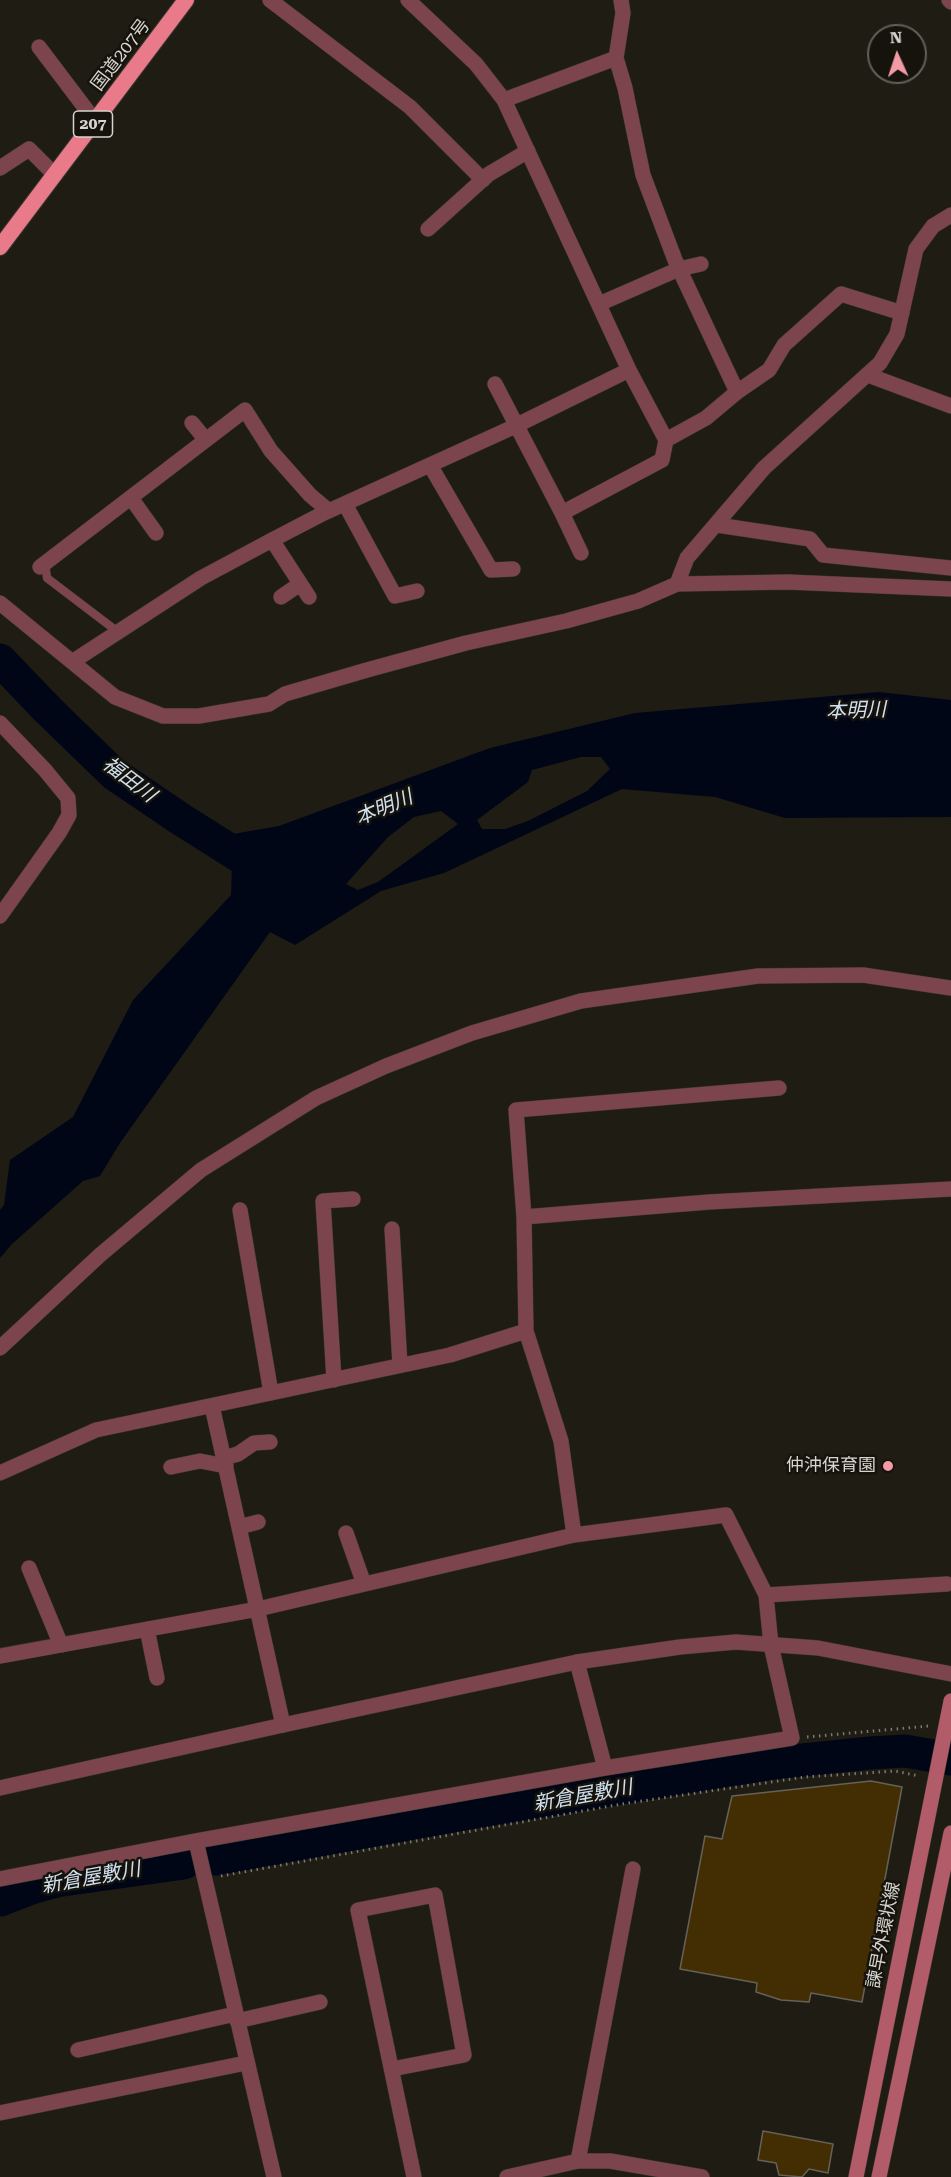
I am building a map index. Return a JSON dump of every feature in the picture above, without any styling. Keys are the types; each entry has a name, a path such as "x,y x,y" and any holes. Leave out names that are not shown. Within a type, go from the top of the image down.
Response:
{"highway":[{"name":"国道207号","path":"0,248 186,0"}],"main road":[{"name":"諫早外環状線","path":"856,2177 951,1701"},
{"path":"879,2177 951,1833"}],"street":[{"path":"270,0 410,107 483,180"},
{"path":"408,0 476,64 504,100 629,370 666,440 662,460 562,513"},
{"path":"621,0 623,13 616,58 625,88 643,175 679,269 736,392"},
{"path":"39,47 95,121"},
{"path":"504,100 616,58"},
{"path":"0,168 28,149 55,175"},
{"path":"428,229 483,180 528,151"},
{"path":"677,584 687,558 764,468 811,423 880,363 897,334 916,249 933,226 951,215"},
{"path":"599,304 679,269 701,264"},
{"path":"666,440 706,418 736,392 769,370 784,345 841,294 902,313"},
{"path":"72,662 201,578 272,540 328,511 517,425 629,370"},
{"path":"868,375 951,406"},
{"path":"495,384 581,554"},
{"path":"43,565 245,410 272,451 310,495 328,511"},
{"path":"192,423 206,440"},
{"path":"430,465 492,570 513,569"},
{"path":"131,498 156,533"},
{"path":"345,504 395,596 417,591"},
{"path":"717,525 810,539 823,555 951,568"},
{"path":"272,540 309,597"},
{"path":"0,603 115,697 163,716 199,716 269,704 285,694 466,642 567,621 638,600 677,584 788,582 951,589"},
{"path":"281,597 300,584"},
{"path":"0,723 68,798 69,815 59,833 0,916"},
{"path":"0,1348 100,1255 201,1170 316,1098 386,1066 472,1033 581,1001 758,976 863,975 951,988"},
{"path":"574,1535 561,1441 526,1331 524,1217 516,1110 779,1088"},
{"path":"524,1217 709,1202 951,1189"},
{"path":"334,1380 323,1201 353,1198"},
{"path":"240,1210 271,1393"},
{"path":"392,1229 400,1365"},
{"path":"0,1473 96,1430 450,1355 526,1331"},
{"path":"212,1406 283,1725"},
{"path":"171,1467 200,1461 225,1462 254,1443 270,1442"},
{"path":"0,1656 258,1609 574,1535 726,1515 766,1595 771,1645 792,1738 605,1768 196,1841 0,1879"},
{"path":"239,1527 258,1522"},
{"path":"346,1533 364,1584"},
{"path":"29,1568 61,1645"},
{"path":"766,1595 947,1584"},
{"path":"147,1629 157,1678"},
{"path":"0,1788 577,1662 680,1647 736,1642 818,1648 951,1674"},
{"path":"577,1662 605,1768"},
{"path":"196,1841 274,2177"},
{"path":"578,2161 633,1869"},
{"path":"392,2069 464,2055 435,1895 358,1910 414,2177"},
{"path":"78,2050 320,2002"},
{"path":"0,2113 246,2062"},
{"path":"514,2176 578,2161 610,2161 702,2177"}],"lane":[{"path":"43,565 47,578 118,632"}],"path":[{"path":"792,1738 930,1726"},
{"path":"204,1879 622,1804 805,1777 895,1771 919,1776"}],"water":[{"name":"本明川","path":"879,692 951,700 951,817 785,818 715,797 622,789 444,873 381,891 295,945 270,932 120,1143 100,1176 83,1181 12,1244 0,1258 0,1210 4,1205 10,1160 73,1117 133,1000 231,895 233,834 279,826 490,748 635,713","holes":["581,757 601,757 610,769 587,791 528,821 505,829 482,829 477,820 528,782 532,770","441,811 458,824 378,882 358,890 346,884 388,837 414,817"]}],"building":[{"path":"871,1781 902,1787 862,2002 811,1993 809,2002 781,2000 756,1992 757,1983 680,1969 705,1836 722,1839 732,1796"},
{"path":"763,2131 833,2144 828,2173 809,2169 802,2177 779,2175 776,2163 758,2160"}],"waterway":[{"name":"福田川","path":"0,660 114,774 271,876"},
{"name":"新倉屋敷川","path":"216,1859 470,1813 774,1763 905,1751 951,1759"},
{"name":"新倉屋敷川","path":"0,1900 56,1881 184,1863"}],"place":[{"name":"仲沖保育園","path":"888,1466"}]}
